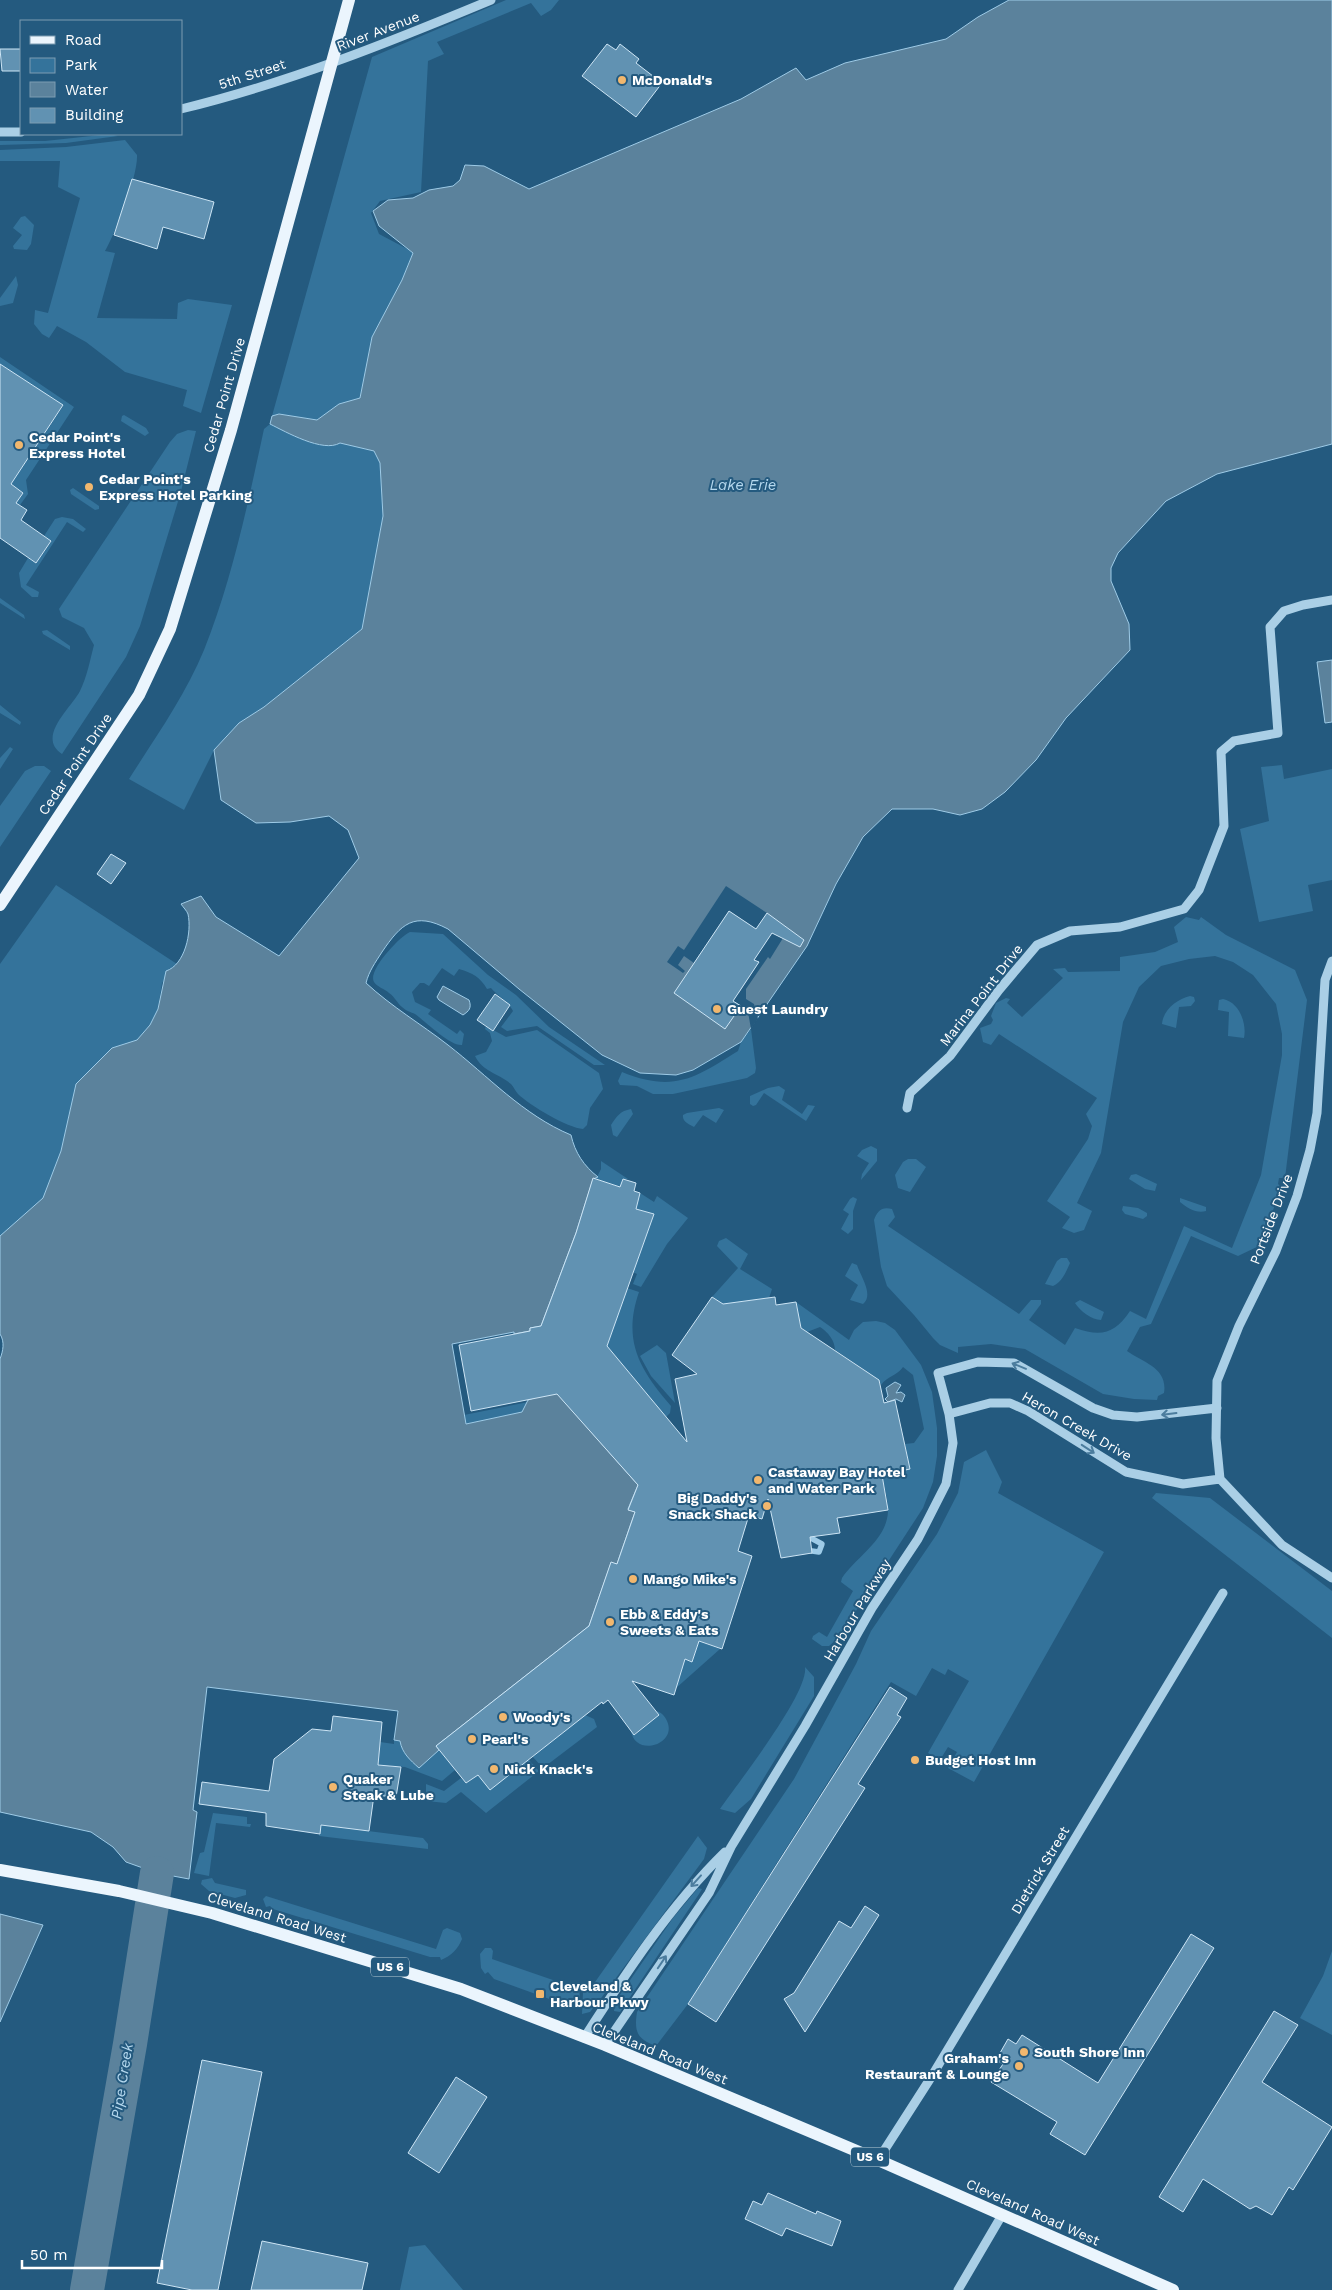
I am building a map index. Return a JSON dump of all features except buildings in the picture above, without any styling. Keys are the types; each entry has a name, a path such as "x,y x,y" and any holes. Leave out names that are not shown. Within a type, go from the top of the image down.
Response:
{"main road":[{"name":"Cedar Point Drive","path":"0,905 139,695 170,629 231,430 349,0"},
{"name":"Cleveland Road West","path":"0,1870 119,1891 212,1912 461,1989 605,2045 878,2160 1173,2290"}],"street":[{"name":"River Avenue","path":"330,64 491,0"},
{"name":"5th Street","path":"182,109 330,64"},
{"path":"0,132 20,132"},
{"name":"Marina Point Drive","path":"907,1108 910,1094 950,1056 999,990 1037,945 1070,931 1120,927 1184,909 1200,890 1224,826 1221,752 1234,741 1278,733 1270,627 1284,611 1303,605 1332,600"},
{"name":"Portside Drive","path":"1220,1479 1216,1438 1217,1381 1239,1326 1276,1251 1297,1196 1317,1113 1325,980 1332,961"},
{"path":"1322,1049 1332,1042"},
{"name":"Harbour Parkway","path":"605,2045 709,1893 730,1847 805,1726 872,1608 918,1539 946,1484 953,1443 949,1414 938,1373 978,1362 1014,1362 1093,1408 1113,1415 1137,1417 1217,1408"},
{"name":"Heron Creek Drive","path":"949,1414 990,1403 1010,1403 1028,1411 1126,1472 1183,1484 1220,1479"},
{"path":"1220,1479 1282,1545 1332,1578"},
{"name":"Dietrick Street","path":"878,2160 934,2071 1223,1593"},
{"name":"Harbour Parkway","path":"584,2038 624,1976 694,1882 730,1847"},
{"path":"958,2290 1002,2215"}],"green space":[{"path":"506,0 559,0 551,10 541,16 531,3 437,42 444,54 428,61 421,192 380,201 371,213 379,234 413,252 402,280 372,337 360,398 339,404 317,420 279,414 272,416 372,57"},
{"path":"101,135 118,136 66,143 0,145 0,141 45,141"},
{"path":"125,140 137,155 136,164 126,204 105,251 115,253 97,318 177,319 178,303 188,299 232,305 201,413 183,406 187,390 125,372 86,342 57,326 49,338 42,334 34,324 35,310 48,313 80,198 58,187 60,161 0,161 0,150 66,147"},
{"path":"25,216 34,225 31,244 27,250 14,249 13,246 22,235 13,228 21,217"},
{"path":"16,276 18,285 13,303 0,306 0,298"},
{"path":"0,357 74,407 26,480 28,494 20,505 16,503 23,493 11,484 63,406 0,364"},
{"path":"124,415 146,428 149,433 145,436 121,421"},
{"path":"270,424 315,443 333,445 340,443 374,451 380,463 383,516 362,629 264,707 239,723 214,750 184,810 129,779 179,700 204,650 231,569 264,429"},
{"path":"188,430 196,431 180,495 140,626 126,657 62,754 55,747 54,731 58,722 80,691 94,645 84,628 62,617 59,609 170,442 177,434"},
{"path":"73,488 99,506 99,509 95,510 71,494 70,490"},
{"path":"62,517 73,519 86,529 83,532 67,522 26,585 39,592 38,597 32,597 21,587 19,573 28,558 36,563 51,542 44,536 55,519"},
{"path":"0,598 24,615 25,619 0,603"},
{"path":"47,630 70,646 70,650 43,634 42,631"},
{"path":"0,705 21,722 20,725 0,713"},
{"path":"10,747 13,749 0,769 0,758"},
{"path":"1282,765 1284,779 1332,769 1332,880 1308,885 1313,911 1259,922 1240,829 1269,821 1261,767"},
{"path":"35,766 44,766 51,771 0,847 0,806 25,771"},
{"path":"56,885 177,964 162,983 158,1009 150,1025 137,1040 112,1048 76,1084 61,1151 43,1199 0,1236 0,964"},
{"path":"1186,917 1199,920 1201,917 1226,935 1295,970 1307,1000 1285,1178 1279,1178 1278,1184 1281,1187 1261,1245 1238,1256 1191,1236 1151,1324 1140,1327 1127,1351 1159,1372 1164,1385 1164,1393 1158,1396 1157,1400 1134,1399 1103,1394 1025,1349 991,1344 958,1347 958,1353 940,1345 887,1286 881,1267 874,1220 878,1212 883,1209 892,1209 895,1217 888,1226 1019,1314 1031,1300 1041,1300 1041,1304 1029,1320 1065,1345 1075,1328 1100,1333 1107,1332 1119,1325 1130,1311 1146,1319 1184,1226 1232,1248 1261,1175 1282,1055 1282,1034 1276,1004 1253,975 1233,962 1215,956 1189,959 1161,966 1139,987 1123,1022 1101,1153 1077,1203 1092,1211 1084,1230 1074,1233 1062,1228 1070,1217 1047,1201 1088,1139 1092,1126 1086,1114 1097,1098 999,1034 991,1045 983,1042 980,1028 991,1024 993,1020 991,1016 996,1003 1006,998 1010,999 1007,1003 1022,1017 1063,978 1053,969 1065,968 1068,972 1120,971 1120,957 1155,952 1178,942 1174,927"},
{"path":"410,932 443,934 488,975 516,995 549,1027 605,1065 594,1065 537,1026 507,1031 501,1027 513,1011 511,1008 491,988 487,989 476,976 459,969 454,976 442,968 429,986 420,983 412,992 415,1002 431,1010 428,1014 457,1034 460,1030 464,1034 462,1045 445,1038 415,1014 400,1005 391,995 374,982 375,970 380,962 392,947"},
{"path":"1190,996 1194,997 1195,1001 1191,1006 1179,1007 1176,1028 1162,1024 1165,1014 1172,1006"},
{"path":"1223,999 1233,1004 1241,1014 1245,1032 1244,1038 1228,1036 1229,1012 1218,1010 1219,1000"},
{"path":"486,1026 506,1037 537,1030 599,1073 603,1089 590,1108 587,1125 583,1129 568,1125 539,1110 523,1099 506,1080 482,1066 475,1056 486,1052 492,1041 490,1033 485,1029"},
{"path":"751,1029 756,1068 755,1073 747,1078 673,1094 653,1094 637,1086 620,1085 618,1081 622,1072 640,1078 670,1082 696,1075 738,1051 741,1042"},
{"path":"779,1086 785,1090 782,1100 802,1114 808,1105 815,1106 806,1121 764,1093 756,1105 750,1104 750,1096 768,1088"},
{"path":"719,1108 724,1110 716,1123 703,1115 694,1127 686,1122 683,1117 687,1113"},
{"path":"631,1109 633,1114 617,1137 613,1135 611,1125 613,1122 621,1113"},
{"path":"871,1146 877,1149 877,1161 861,1180 862,1174 869,1163 857,1156 862,1150"},
{"path":"908,1159 916,1159 926,1167 910,1192 898,1188 895,1175 903,1162"},
{"path":"601,1161 628,1179 623,1179 620,1187 596,1179 601,1169"},
{"path":"1136,1174 1157,1184 1155,1191 1145,1189 1129,1179 1131,1175"},
{"path":"640,1193 654,1202 657,1196 688,1218 667,1244 641,1287 633,1284 637,1274 633,1272 654,1214 636,1209"},
{"path":"853,1197 857,1199 853,1211 853,1229 848,1234 841,1229 849,1214 843,1210"},
{"path":"1180,1198 1206,1207 1206,1211 1199,1212 1189,1208 1180,1202"},
{"path":"1123,1206 1138,1208 1147,1213 1147,1216 1143,1219 1125,1214 1122,1210"},
{"path":"726,1238 748,1254 740,1269 772,1289 769,1298 723,1304 712,1297 738,1268 717,1246 719,1241"},
{"path":"1061,1258 1067,1258 1070,1263 1063,1276 1053,1286 1045,1284 1057,1261"},
{"path":"852,1263 857,1265 866,1286 867,1296 863,1304 850,1300 858,1285 845,1276"},
{"path":"627,1288 639,1292 632,1325 633,1340 643,1367 671,1406 670,1413 666,1417 607,1346"},
{"path":"1080,1300 1104,1312 1101,1320 1090,1317 1080,1309 1075,1303"},
{"path":"796,1302 849,1340 854,1330 863,1322 876,1321 885,1323 895,1330 921,1365 932,1392 937,1428 937,1456 933,1482 923,1508 839,1637 829,1646 822,1646 812,1639 819,1632 827,1637 853,1591 841,1582 842,1578 882,1531 888,1511 882,1475 910,1469 905,1444 914,1443 924,1429 913,1375 903,1367 881,1385 879,1380 835,1350 832,1340 823,1329 820,1327 807,1332 801,1328"},
{"path":"657,1345 666,1353 675,1403 651,1376 640,1356"},
{"path":"528,1402 522,1412 466,1424 464,1415"},
{"path":"986,1450 1002,1482 998,1493 1104,1552 974,1782 948,1768 957,1752 948,1747 940,1760 928,1753 969,1681 948,1669 945,1675 932,1668 916,1696 891,1682 688,2004 656,2046 645,2041 638,2034 636,2025 637,2012 794,1779 856,1664 871,1631 937,1534 958,1493 964,1462"},
{"path":"1156,1493 1210,1498 1332,1591 1332,1638 1152,1498"},
{"path":"699,1641 720,1649 675,1689 685,1659 692,1662"},
{"path":"805,1667 814,1677 814,1696 751,1799 735,1813 720,1809 770,1738 796,1697 803,1680"},
{"path":"656,1711 663,1714 667,1721 669,1729 666,1736 661,1742 654,1745 639,1744 634,1739 631,1730 635,1735 659,1715"},
{"path":"585,1715 594,1719 597,1727 543,1768 532,1756"},
{"path":"394,1740 400,1741 405,1752 419,1767 439,1750 455,1770 442,1781 405,1767 378,1765 380,1742 394,1744"},
{"path":"528,1759 539,1771 486,1813 461,1792 446,1803 426,1801 426,1784 444,1791 461,1778 466,1783 478,1775"},
{"path":"213,1813 247,1817 247,1824 251,1824 250,1827 216,1823 209,1876 194,1873 200,1853 204,1852"},
{"path":"321,1825 423,1838 428,1844 428,1849 319,1836"},
{"path":"698,1836 707,1848 704,1859 599,2001 590,2012 582,2014 583,1992 588,1992"},
{"path":"212,1878 215,1883 246,1890 246,1895 235,1898 209,1891 201,1884 202,1880"},
{"path":"698,1888 702,1889 620,2012 614,2011 615,2002 673,1918"},
{"path":"266,1896 436,1949 443,1930 447,1928 460,1933 462,1939 454,1952 441,1960 440,1957 430,1957 273,1909 270,1906 266,1907 263,1899"},
{"path":"485,1948 491,1948 493,1951 492,1959 579,1989 580,1998 577,2009 494,1979 488,1972 485,1974 481,1968 480,1954"},
{"path":"1332,1951 1332,2035 1300,2018 1323,1976"},
{"path":"425,2245 463,2290 400,2290 409,2247"}],"water":[{"name":"Lake Erie","path":"1009,0 1332,0 1332,444 1217,474 1166,501 1118,553 1111,568 1111,581 1129,624 1130,650 1066,718 1036,760 1005,792 982,809 960,815 933,809 892,809 863,837 836,884 807,946 741,1042 693,1070 676,1075 640,1073 602,1055 448,929 426,921 417,921 409,923 396,934 375,963 366,983 396,1008 448,1045 522,1106 537,1117 571,1135 581,1159 598,1177 593,1179 576,1233 541,1326 530,1328 530,1331 514,1334 514,1332 452,1344 466,1424 522,1412 528,1400 555,1391 638,1485 628,1509 635,1512 617,1564 611,1563 589,1626 436,1746 439,1750 419,1768 405,1753 400,1741 394,1740 398,1711 207,1687 193,1810 197,1812 189,1879 157,1873 126,1862 113,1847 91,1832 0,1812 0,1359 3,1340 0,1334 0,1236 43,1198 61,1151 76,1084 112,1048 137,1040 150,1025 158,1009 166,971 173,968 178,962 186,947 189,921 187,913 181,904 201,896 216,917 279,956 359,858 348,830 329,816 290,822 256,823 221,800 214,750 239,723 264,707 362,629 383,516 380,463 374,451 340,443 324,445 315,443 270,424 272,416 279,414 317,420 339,404 360,398 372,337 402,280 413,253 379,226 373,211 388,200 413,198 429,190 453,186 460,180 465,165 484,166 529,189 741,99 796,68 806,80 845,63 946,39 978,17"},
{"path":"1332,660 1332,722 1325,723 1317,662"},
{"path":"443,986 469,1000 470,1007 467,1012 463,1015 439,1000 437,997"},
{"path":"895,1382 901,1385 896,1393 901,1392 905,1395 902,1402 896,1399 888,1402 885,1399 888,1396 886,1388"},
{"path":"0,1914 43,1925 0,2022"}],"pier":[{"path":"726,886 767,913 756,929 729,911 694,963 684,956 678,965 685,971 683,973 667,962 678,946 684,950"},
{"path":"772,933 783,938 770,959 768,957 746,989 746,999 754,1004 758,1019 751,1029 748,1012 727,997 739,993 759,962 754,960"}],"waterway":[{"path":"809,1537 822,1544 819,1552 812,1551"},
{"name":"Pipe Creek","path":"87,2290 130,2044 157,1873"}],"place":[{"name":"McDonald's","path":"622,80"},
{"name":"Cedar Point's Express Hotel","path":"19,445"},
{"name":"Cedar Point's Express Hotel Parking","path":"89,487"},
{"name":"Guest Laundry","path":"717,1009"},
{"name":"Castaway Bay Hotel and Water Park","path":"758,1480"},
{"name":"Big Daddy's Snack Shack","path":"767,1506"},
{"name":"Mango Mike's","path":"633,1579"},
{"name":"Ebb & Eddy's Sweets & Eats","path":"610,1622"},
{"name":"Woody's","path":"503,1717"},
{"name":"Pearl's","path":"472,1739"},
{"name":"Budget Host Inn","path":"915,1760"},
{"name":"Nick Knack's","path":"494,1769"},
{"name":"Quaker Steak & Lube","path":"333,1787"},
{"name":"Cleveland & Harbour Pkwy","path":"540,1994"},
{"name":"South Shore Inn","path":"1024,2052"},
{"name":"Graham's Restaurant & Lounge","path":"1019,2066"}]}
